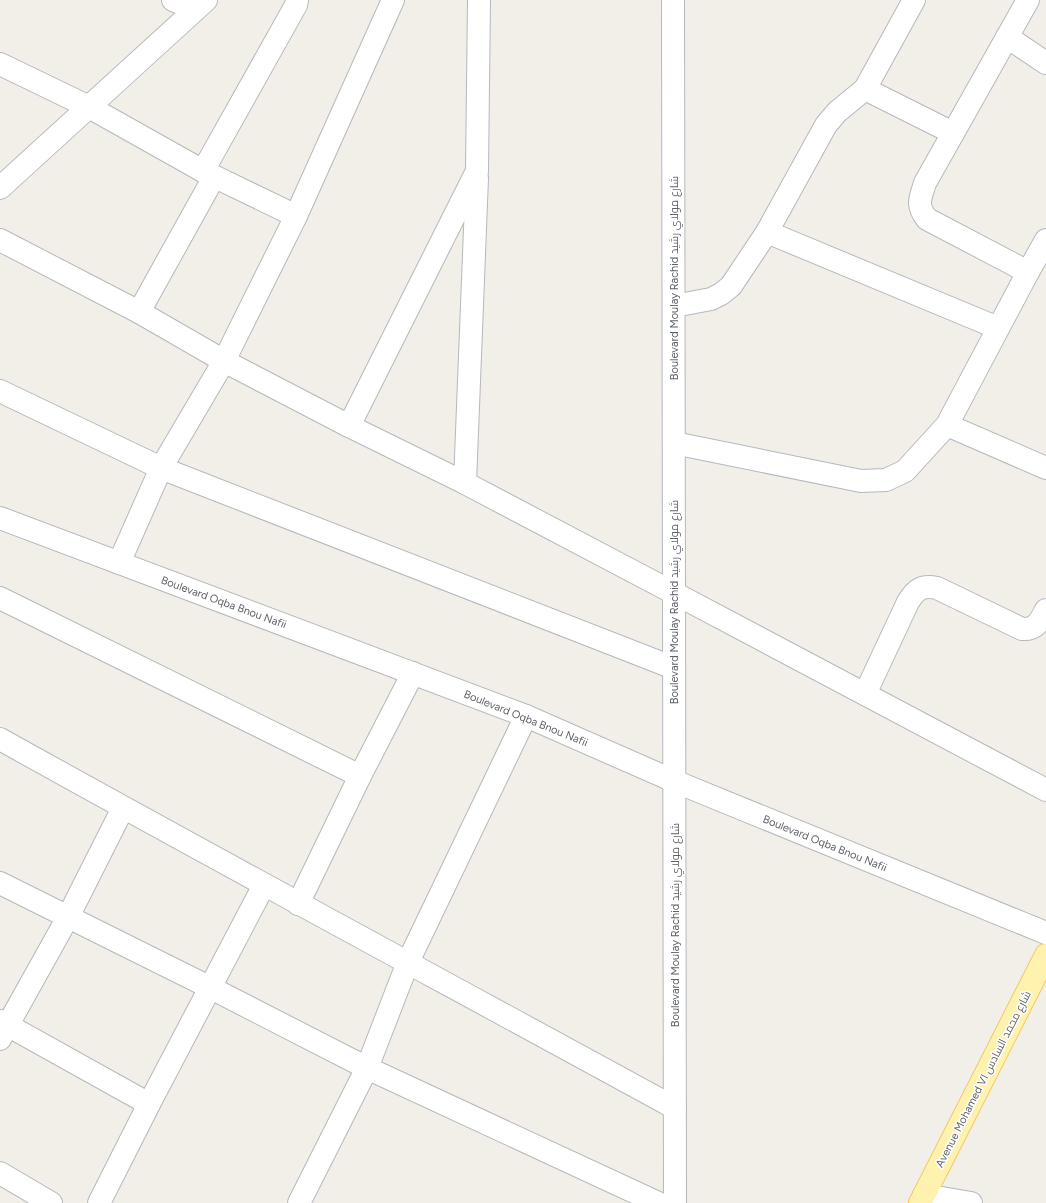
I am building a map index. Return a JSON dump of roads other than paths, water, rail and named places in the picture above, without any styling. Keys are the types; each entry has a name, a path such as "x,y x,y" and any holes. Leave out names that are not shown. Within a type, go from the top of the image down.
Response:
{"main road":[{"name":"Avenue Mohamed VI شارع محمد السادس","path":"922,1199 1046,955"}],"street":[{"path":"173,0 201,5"},
{"path":"139,312 208,174 296,5 297,0"},
{"path":"119,563 161,468 224,361 296,216 393,0"},
{"path":"465,483 477,171 479,0"},
{"name":"Boulevard Moulay Rachid شارع مولاي رشيد","path":"673,0 675,1203"},
{"path":"674,306 711,299 732,286 767,232 826,125 837,112 865,89 914,0"},
{"path":"1028,0 952,133 925,184 920,199 922,213 927,219 1028,272"},
{"path":"0,188 201,5"},
{"path":"1007,37 1046,63"},
{"path":"0,64 89,107 208,174 296,216"},
{"path":"865,89 952,133"},
{"path":"348,426 477,171"},
{"path":"767,232 998,328"},
{"path":"0,240 139,312 224,361 348,426 465,483 1046,790"},
{"path":"674,443 861,481 886,480 905,472 947,425 1046,240"},
{"path":"0,391 161,468 674,668"},
{"path":"947,425 1046,468"},
{"name":"Boulevard Oqba Bnou Nafii","path":"0,518 526,716 674,781 1046,933"},
{"path":"865,694 908,602 915,592 922,587 929,586 937,588 1022,629 1032,629 1036,626 1046,610"},
{"path":"0,598 360,776"},
{"path":"298,904 360,776 413,673"},
{"path":"304,1201 367,1068 408,962 526,716"},
{"path":"0,739 298,904 408,962 675,1108"},
{"path":"123,808 68,917 2,1028 149,1104"},
{"path":"0,883 211,988 367,1068 658,1203"},
{"path":"99,1203 149,1104 264,885"},
{"path":"0,1174 51,1203"},
{"path":"922,1199 971,1203"}]}
